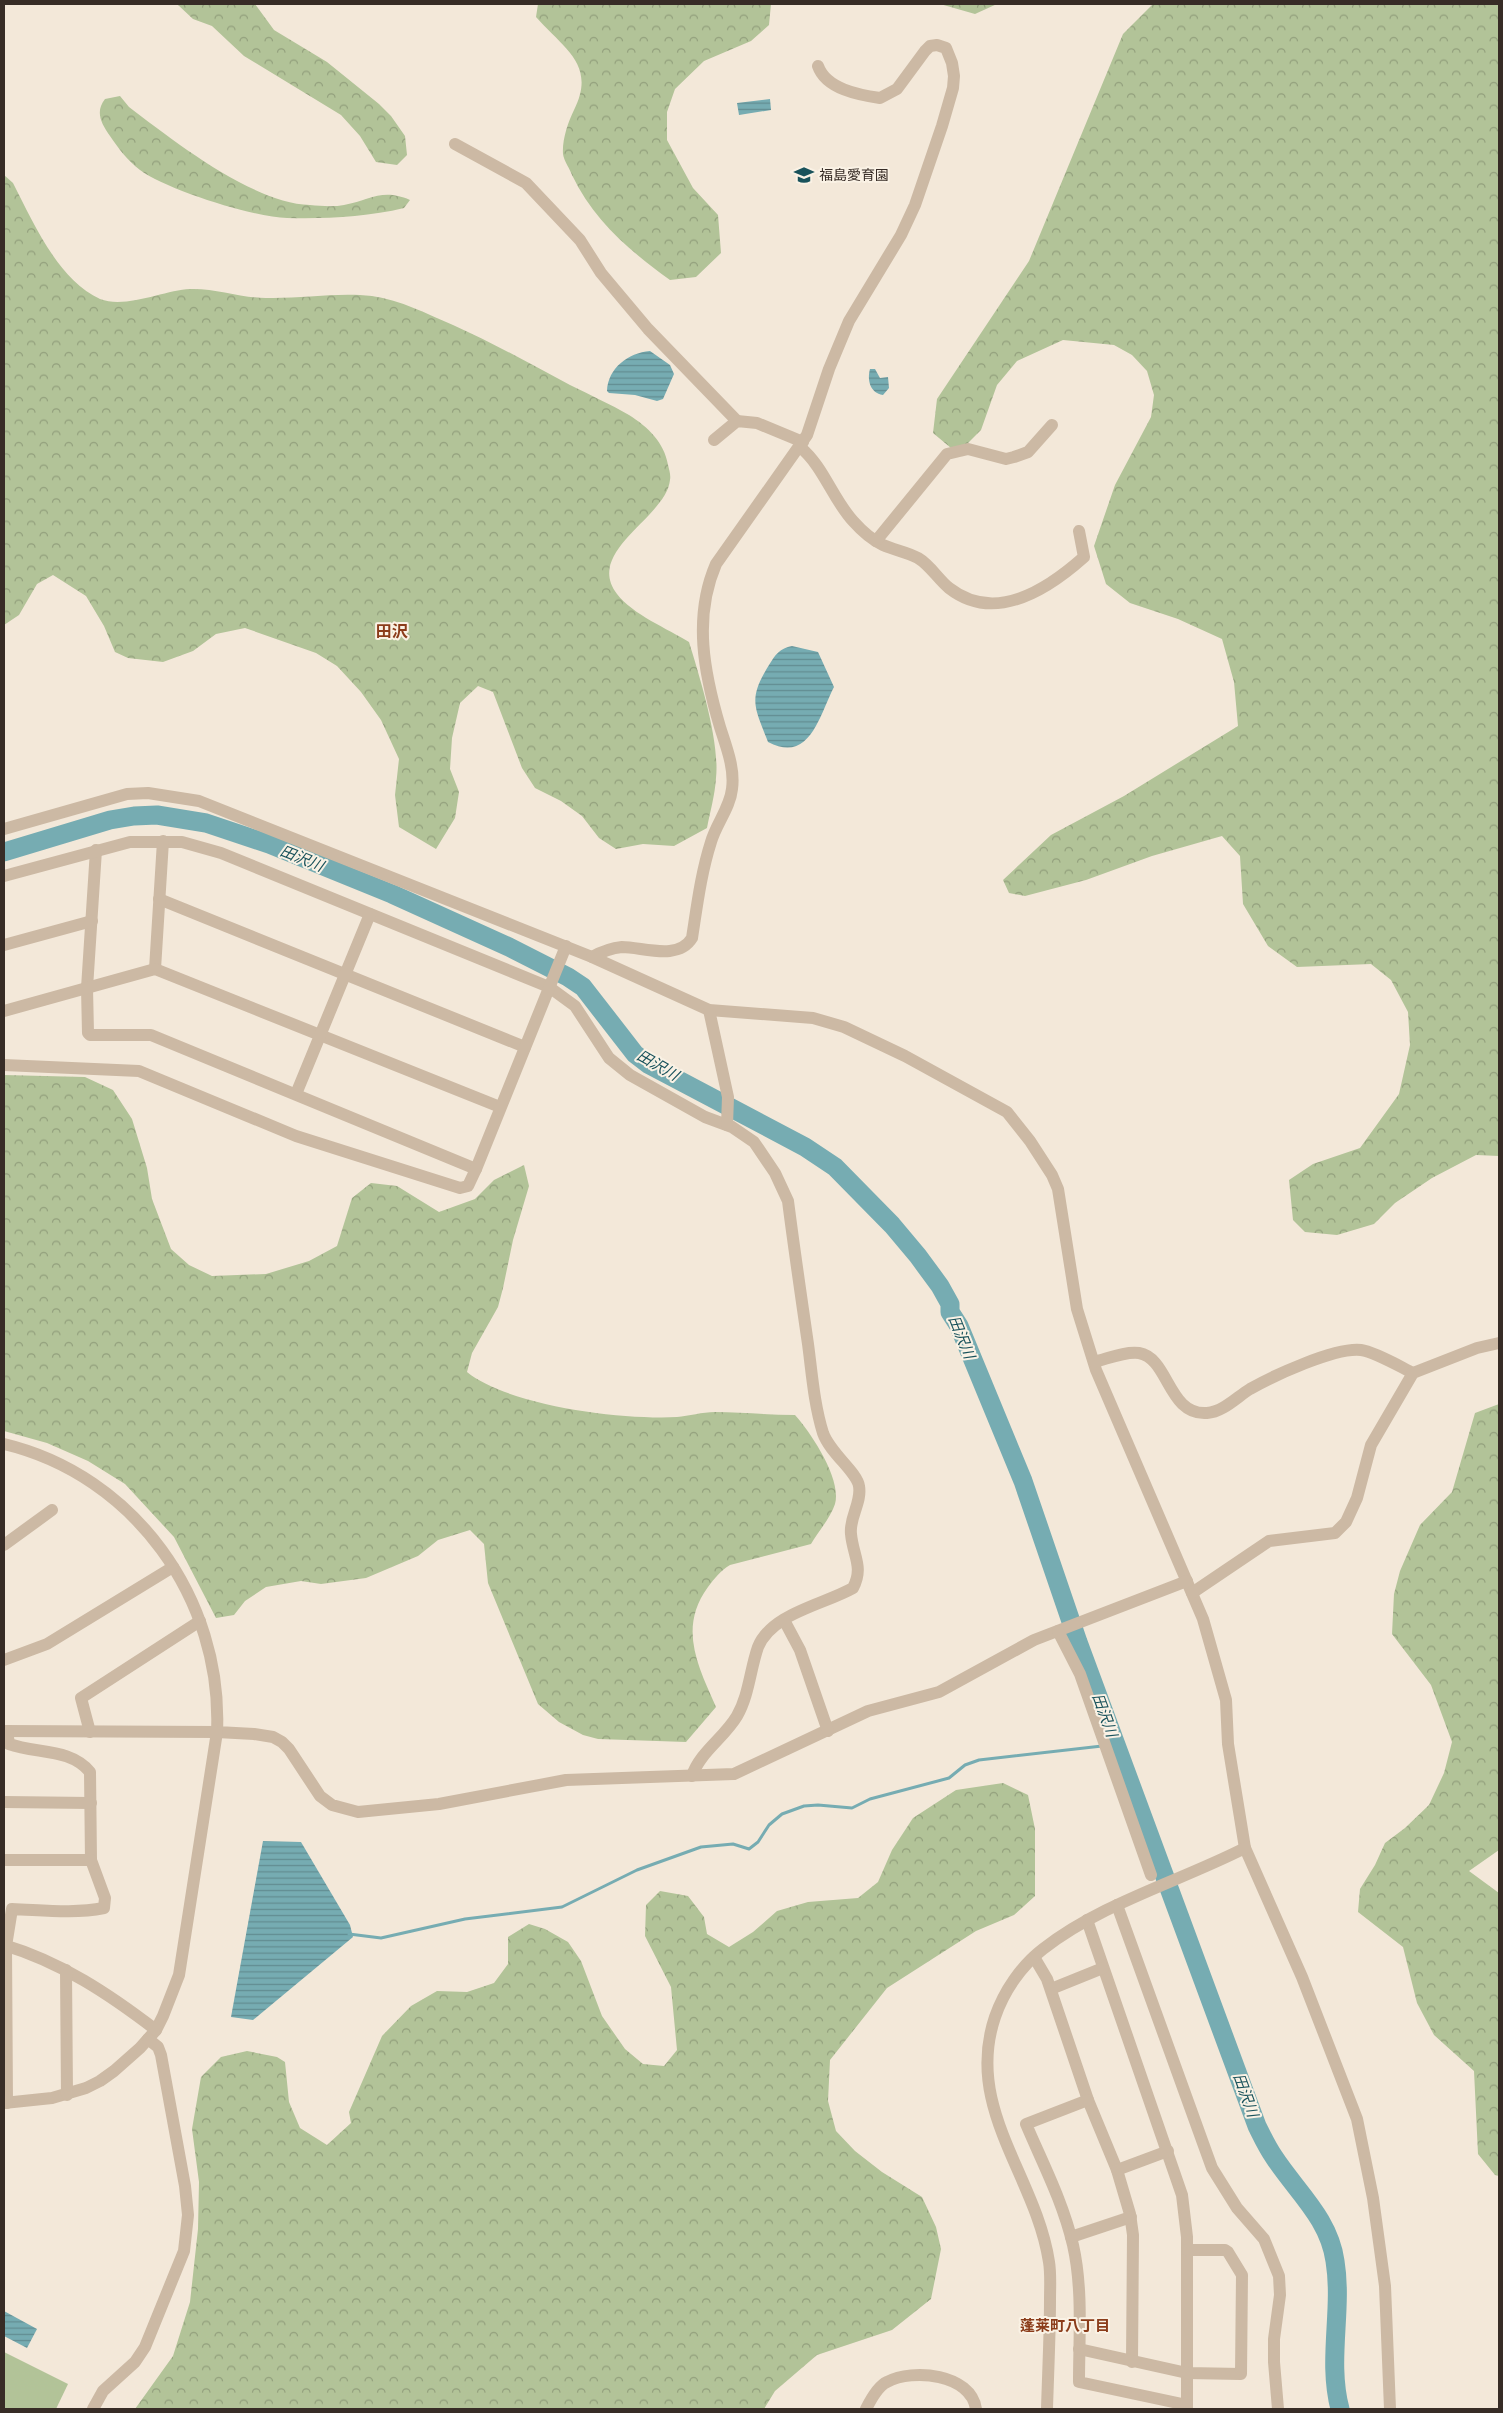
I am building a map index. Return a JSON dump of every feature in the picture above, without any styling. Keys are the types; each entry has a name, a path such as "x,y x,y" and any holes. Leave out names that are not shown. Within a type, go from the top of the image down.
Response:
{"street":[{"path":"592,957 599,952 620,947 676,950 688,944 692,938 712,839 722,819 732,790 727,749 704,663 702,641 706,592 716,564 802,444 815,412 828,369 849,322 907,225 942,126 953,88 954,76 949,53 946,48 937,45 930,46 924,51 897,89 880,98 846,91 822,75 818,66"},
{"path":"455,144 526,183 580,240 601,273 648,328 736,421 757,423 802,444 812,457 836,499 850,517 876,541 920,559 949,588 975,601 990,605 1004,604 1021,598 1053,582 1084,557 1079,531"},
{"path":"714,440 736,421"},
{"path":"876,541 947,454 968,450 1006,458 1014,457 1028,452 1052,425"},
{"path":"4,830 127,794 176,796 199,801 566,946 708,1010 812,1018 844,1027 906,1056 1007,1112 1030,1141 1052,1175 1058,1189 1077,1309 1094,1362 1203,1619 1226,1700 1228,1744 1245,1848 1302,1977 1357,2119 1373,2198 1385,2286 1390,2409"},
{"path":"155,969 163,841"},
{"path":"4,876 130,842 182,842 221,853 549,987 574,1006 609,1058 630,1075 690,1109 728,1120 754,1142 775,1173 788,1201 818,1414 824,1436 833,1452 858,1481 860,1488 859,1500 852,1517 850,1533 859,1573 853,1588 784,1620 764,1636 738,1715 729,1729 695,1766 692,1776"},
{"path":"96,850 87,988 88,1033 90,1035 151,1036 476,1168"},
{"path":"159,899 525,1047"},
{"path":"296,1094 370,914"},
{"path":"4,944 92,921"},
{"path":"4,1065 139,1071 296,1136 460,1188 468,1186 476,1168 566,946"},
{"path":"4,1011 155,969 321,1034 500,1108"},
{"path":"708,1010 728,1097 728,1120"},
{"path":"4,1444 38,1454 59,1463 95,1483 146,1530 173,1567 200,1621 208,1649 217,1703 217,1732 179,1975 152,2035 100,2082 67,2095 33,2101 5,2103 5,1946 12,1909 76,1912 104,1908 105,1898 91,1860 90,1772 83,1763 61,1754 21,1749 9,1744 5,1732 217,1732 273,1737 289,1749 320,1796 332,1805 358,1812 439,1804 566,1780 734,1774 868,1712 940,1692 1034,1640 1190,1587 1269,1542 1288,1538 1322,1536 1338,1530 1346,1522 1357,1498 1371,1445 1413,1373 1477,1348 1499,1343"},
{"path":"1094,1362 1128,1354 1139,1353 1146,1356 1158,1367 1178,1399 1200,1413 1209,1413 1223,1408 1272,1377 1315,1360 1351,1350 1363,1350 1413,1373"},
{"path":"4,1545 52,1510"},
{"path":"4,1660 47,1644 173,1567"},
{"path":"784,1620 800,1650 828,1731"},
{"path":"90,1732 81,1698 200,1621"},
{"path":"1058,1631 1080,1674 1151,1875"},
{"path":"4,1802 91,1803"},
{"path":"1048,2409 1050,2262 1038,2216 1000,2128 988,2086 986,2065 991,2028 1006,1991 1034,1957 1087,1920 1245,1848"},
{"path":"4,1860 91,1860"},
{"path":"1117,1906 1209,2160 1237,2208 1264,2238 1278,2276 1280,2295 1274,2346 1278,2409"},
{"path":"1087,1920 1182,2195 1187,2250 1187,2407 1079,2382 1078,2273 1071,2238 1062,2205 1026,2124 1088,2100"},
{"path":"5,1946 66,1970 112,1997 152,2035 160,2055 185,2186 188,2215 187,2236 177,2271 145,2348 135,2362 103,2391 92,2409"},
{"path":"1034,1957 1051,1989 1088,2100 1117,2170 1131,2218 1133,2235 1132,2362"},
{"path":"1051,1989 1103,1968"},
{"path":"66,1970 67,2095"},
{"path":"1117,2170 1168,2151"},
{"path":"1071,2238 1131,2218"},
{"path":"1079,2349 1186,2373 1241,2374 1242,2275 1225,2250 1187,2250"},
{"path":"866,2409 885,2382 906,2377 928,2376 953,2381 965,2388 975,2403 976,2409"}],"green space":[{"path":"177,4 255,4 274,30 327,62 379,104 391,116 405,136 407,155 397,165 376,162 360,136 341,115 244,56 212,26 193,19"},
{"path":"538,4 771,4 769,25 751,41 704,61 675,89 667,112 667,140 693,188 718,215 721,253 696,277 670,280 655,269 614,234 581,192 563,154 563,143 580,94 582,80 574,58 536,17"},
{"path":"940,4 997,4 975,14"},
{"path":"1153,4 1499,4 1499,1156 1476,1155 1432,1178 1395,1203 1374,1224 1337,1235 1305,1232 1293,1220 1289,1180 1313,1164 1360,1148 1399,1094 1410,1045 1408,1012 1391,980 1371,964 1297,967 1268,946 1243,904 1240,856 1222,836 1152,856 1086,880 1025,896 1009,893 1003,880 1051,835 1124,796 1238,726 1234,682 1222,639 1178,619 1130,603 1106,584 1094,546 1115,485 1151,417 1154,395 1147,371 1132,355 1114,345 1063,340 1017,361 997,385 981,430 965,446 951,448 933,433 937,399 1029,261 1123,34"},
{"path":"120,96 129,107 191,152 239,182 264,194 287,202 323,206 344,205 384,195 392,195 410,200 404,208 375,213 331,218 287,218 253,213 189,194 140,170 113,141 100,118 100,108 105,99"},
{"path":"4,175 13,183 38,232 59,264 85,290 100,299 122,302 190,289 209,290 257,298 359,295 383,298 414,308 483,339 622,411 649,430 663,449 670,480 665,494 655,508 618,549 611,563 610,578 617,594 632,608 689,642 708,710 715,747 714,797 707,828 674,846 643,844 616,849 599,838 582,816 561,801 535,788 522,768 493,692 478,686 460,703 452,738 450,769 459,792 455,818 436,849 399,827 395,795 399,759 381,720 361,692 337,666 316,653 245,628 216,634 193,651 163,662 128,658 115,652 104,626 86,596 53,575 37,584 19,615 4,625"},
{"path":"4,1075 85,1077 113,1090 132,1119 147,1168 152,1199 171,1249 189,1265 212,1276 266,1274 309,1261 337,1246 352,1198 371,1183 397,1186 439,1212 475,1199 494,1180 524,1165 529,1186 513,1240 498,1307 472,1353 467,1372 486,1384 510,1394 537,1402 597,1413 654,1417 677,1417 715,1412 795,1415 817,1444 830,1470 836,1494 835,1504 811,1544 730,1565 720,1572 708,1587 699,1602 694,1617 694,1647 703,1677 716,1707 686,1742 598,1739 583,1735 559,1722 538,1704 488,1583 484,1544 470,1530 438,1540 418,1556 366,1578 321,1584 301,1581 266,1587 245,1601 234,1615 216,1618 174,1537 125,1484 88,1461 47,1443 4,1431"},
{"path":"1499,1404 1499,1850 1469,1871 1499,1893 1499,2176 1495,2175 1478,2154 1474,2071 1434,2035 1417,2003 1403,1947 1358,1912 1360,1889 1375,1865 1385,1843 1405,1828 1429,1805 1444,1773 1452,1742 1431,1685 1392,1634 1394,1594 1400,1571 1420,1525 1452,1492 1475,1413"},
{"path":"1003,1783 1028,1795 1035,1829 1035,1896 1014,1915 976,1931 887,1988 830,2060 828,2101 836,2131 855,2151 882,2172 922,2197 936,2227 941,2249 931,2299 892,2330 817,2355 775,2391 764,2409 135,2409 173,2356 190,2302 198,2229 199,2182 192,2129 201,2077 221,2057 247,2051 277,2057 285,2062 289,2102 300,2128 327,2145 351,2123 349,2112 382,2036 411,2006 437,1991 467,1992 494,1983 508,1964 508,1937 529,1924 545,1929 568,1942 581,1961 602,2016 625,2049 643,2064 664,2066 677,2050 671,1987 645,1936 646,1905 660,1891 688,1896 704,1917 707,1934 729,1947 753,1932 777,1911 808,1902 858,1898 878,1882 892,1850 913,1818 956,1790"},
{"path":"4,2352 68,2384 56,2409 4,2409"}],"water":[{"path":"770,99 771,110 739,115 737,103"},
{"path":"650,351 670,365 674,374 663,399 657,401 635,395 609,393 607,391 611,375 621,363 634,355"},
{"path":"870,369 875,369 880,378 888,377 889,388 883,395 872,389 869,377"},
{"path":"792,646 818,652 834,687 811,734 794,747 782,747 768,742 759,720 755,703 758,686 773,658 781,650"},
{"path":"263,1841 301,1842 350,1925 353,1937 253,2020 231,2017"},
{"path":"4,2311 37,2329 27,2348 4,2336"}],"waterway":[{"name":"田沢川","path":"4,852 110,820 157,815 206,823 269,844 392,894 509,947 568,977 583,987 635,1054 648,1064 805,1147 835,1167 892,1225 918,1256 940,1286 950,1304 950,1312 959,1326 1023,1481 1078,1642 1257,2126 1274,2157 1319,2218 1332,2246 1337,2279 1335,2372 1336,2391 1340,2409"},
{"name":"田沢川","path":"1109,1746 1117,1745"},
{"path":"349,1934 381,1938 465,1919 562,1907 637,1870 701,1847 733,1844 749,1849 758,1842 769,1825 782,1814 804,1806 818,1805 852,1808 870,1799 949,1778 965,1765 979,1760 1102,1746"}],"place":[{"name":"福島愛育園","path":"804,175"}],"district":[{"name":"田沢","path":"392,631"},
{"name":"蓬莱町八丁目","path":"1065,2325"}]}
